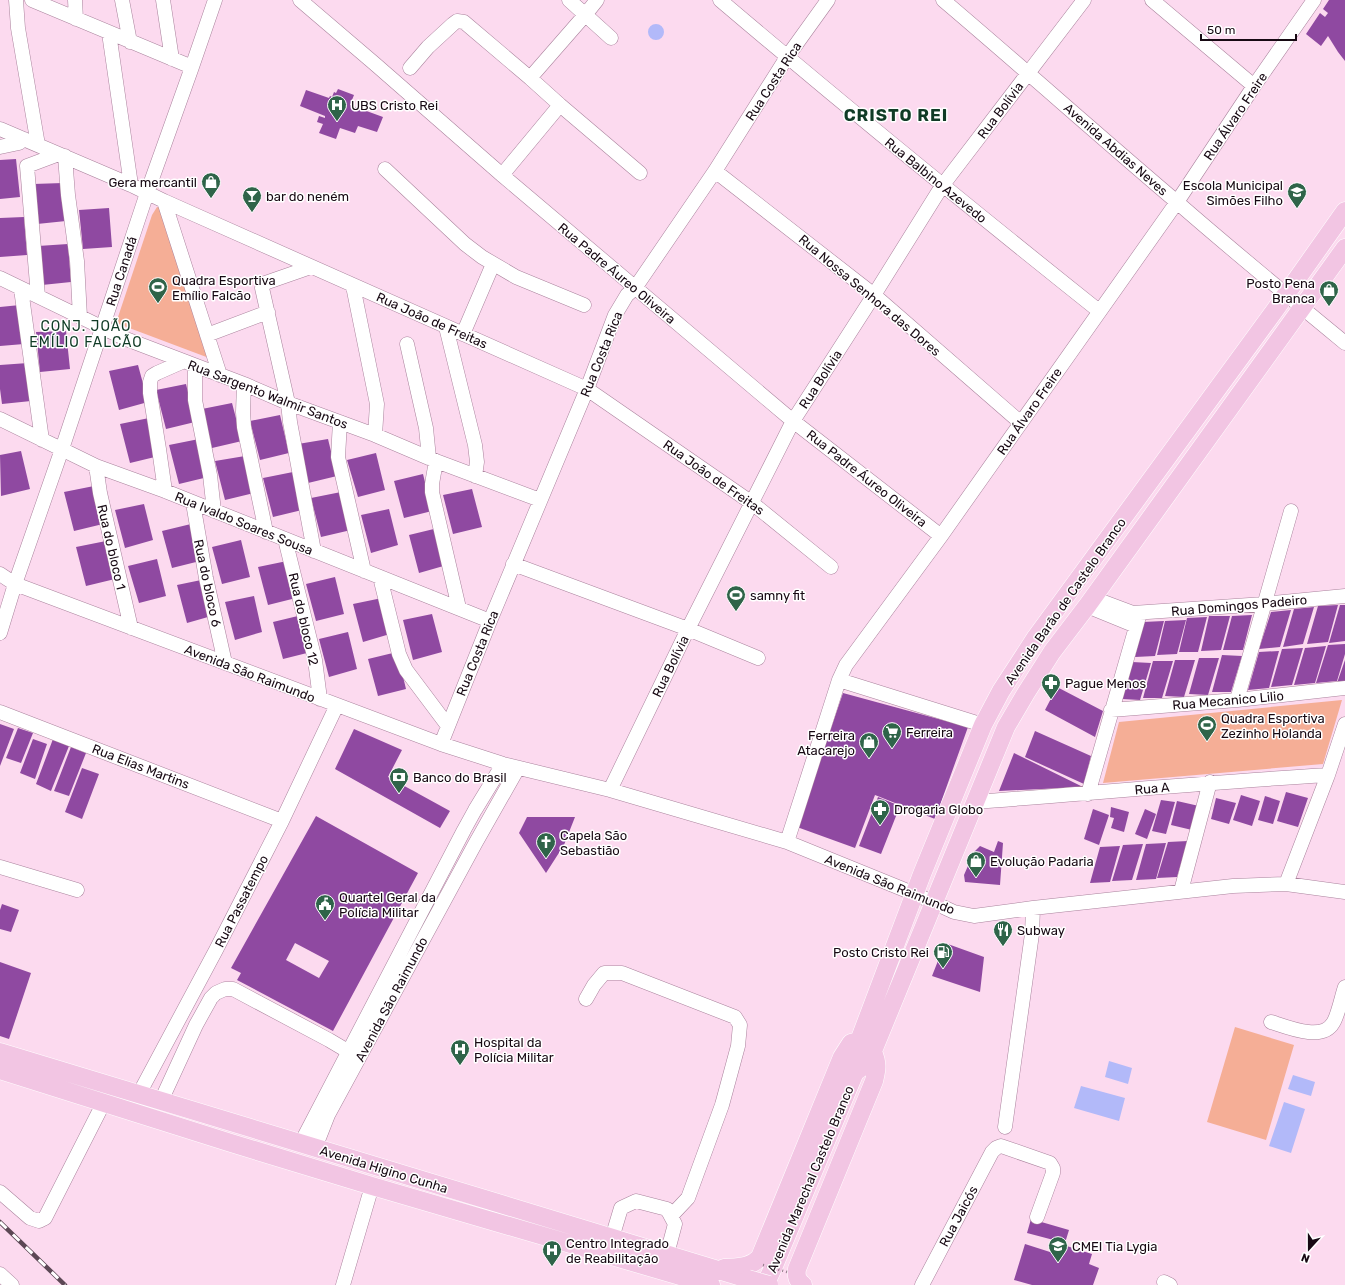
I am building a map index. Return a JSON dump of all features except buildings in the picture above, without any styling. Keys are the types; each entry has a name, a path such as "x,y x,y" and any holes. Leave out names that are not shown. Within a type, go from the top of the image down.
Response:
{"main road":[{"name":"Avenida Barão de Castelo Branco","path":"1345,211 1286,295 1036,637 1001,692 983,725 915,894 853,1057 855,1072 868,1063 874,1052 1006,727 1026,692 1052,652 1090,602 1345,248"},
{"path":"706,1280 748,1266 757,1261 760,1257 842,1057 851,1043 860,1040"},
{"name":"Avenida Higino Cunha","path":"0,1052 667,1254 706,1280"},
{"path":"803,1285 798,1280 796,1275 797,1269 874,1081 877,1068 877,1061 874,1052"},
{"name":"Avenida Higino Cunha","path":"0,1070 372,1186 706,1280 748,1278 768,1285"},
{"name":"Avenida Marechal Castelo Branco","path":"765,1285 774,1268 855,1072"}],"street":[{"path":"16,0 18,28 38,145"},
{"path":"32,0 192,67"},
{"path":"75,0 76,19"},
{"path":"122,0 130,42"},
{"path":"163,0 172,59"},
{"name":"Rua Canadá","path":"0,633 15,584 62,450 147,193 215,0"},
{"name":"Rua Padre Áureo Oliveira","path":"300,0 502,175 793,421 941,536"},
{"path":"569,0 611,38"},
{"path":"530,78 585,15 596,0"},
{"name":"Rua Balbino Azevedo","path":"720,0 942,186 1099,311"},
{"name":"Rua Costa Rica","path":"441,744 513,564 587,389 615,315 627,295 635,288 715,170 787,57 828,0"},
{"name":"Avenida Abdias Neves","path":"943,0 1177,202 1345,343"},
{"name":"Rua Bolívia","path":"610,790 688,629 793,421 942,186 1084,0"},
{"path":"1152,0 1254,86"},
{"name":"Rua Álvaro Freire","path":"787,842 839,680 846,664 941,536 1177,202 1254,86 1314,0"},
{"path":"410,68 436,38 453,24 462,21 640,173"},
{"path":"109,33 131,185"},
{"path":"502,175 560,105"},
{"name":"Rua João de Freitas","path":"0,129 131,185 353,286 587,389 752,503 831,567"},
{"path":"0,147 19,143 24,139"},
{"path":"38,296 27,166 62,155 77,261 80,317"},
{"path":"385,169 465,244 493,264 516,277 584,305"},
{"name":"Rua Nossa Senhora das Dores","path":"715,170 874,295 1021,423"},
{"path":"164,201 220,375"},
{"path":"463,334 493,264"},
{"path":"311,267 265,283 262,290 288,403 290,422 314,551"},
{"name":"Rua Sargento Walmir Santos","path":"0,278 102,328 189,364 244,384 288,403 375,435 475,476 540,500"},
{"path":"353,286 377,404 375,435"},
{"path":"22,288 42,440"},
{"path":"207,334 268,312"},
{"path":"446,327 476,445 477,462 475,476"},
{"path":"407,344 432,459 432,492 458,608"},
{"path":"165,491 160,449 150,394 150,382 152,376 157,373 189,364 210,475 214,511"},
{"path":"244,384 244,427 266,532"},
{"name":"Rua Ivaldo Soares Sousa","path":"0,419 96,466 165,491 490,620"},
{"path":"340,422 338,457 364,571"},
{"name":"Rua do bloco 1","path":"96,466 102,501 131,628"},
{"name":"Rua do bloco 6","path":"193,503 206,578 225,663"},
{"path":"1237,700 1291,511"},
{"name":"Rua do bloco 12","path":"285,539 315,660 320,699"},
{"path":"513,564 688,629 758,658"},
{"name":"Avenida São Raimundo","path":"0,574 15,584 441,744 503,764 610,790 787,842 915,894 954,912 974,916 1233,886 1286,884 1345,892"},
{"path":"380,577 399,654 406,670 448,726"},
{"name":"Rua Domingos Padeiro","path":"1136,617 1345,596"},
{"path":"1088,794 1136,617 1090,602"},
{"path":"839,680 983,725"},
{"name":"Rua Mecanico Lilio","path":"1111,710 1237,700 1345,688"},
{"name":"Rua Passatempo","path":"139,1094 282,822 337,705"},
{"name":"Rua Elias Martins","path":"0,712 282,822"},
{"path":"1286,884 1328,775 1345,724"},
{"name":"Avenida São Raimundo","path":"308,1146 328,1115 354,1055 464,830 503,764"},
{"name":"Avenida São Raimundo","path":"354,1055 518,768"},
{"name":"Rua A","path":"975,802 1088,794 1210,782 1328,775"},
{"path":"1181,891 1210,782"},
{"path":"0,868 77,890"},
{"path":"1005,1127 1032,934 1033,908"},
{"path":"586,999 594,985 604,973 622,973 735,1017 740,1025 738,1046 719,1112 688,1198 671,1216"},
{"path":"1271,1022 1304,1031 1320,1033 1333,1023 1345,987"},
{"path":"161,1101 196,1025 211,998 216,993 225,989 233,988 354,1055"},
{"path":"179,1019 196,1025"},
{"path":"0,1192 30,1218 39,1221 45,1218 104,1102"},
{"name":"Rua Jaicós","path":"922,1285 992,1152 996,1148 1001,1146 1050,1163 1053,1168 1053,1173 1037,1217"},
{"path":"343,1285 372,1186"},
{"path":"612,1238 620,1208 636,1201 666,1208 675,1224 667,1254"},
{"path":"0,1274 12,1285"}],"path":[{"path":"763,1265 788,1272"}],"shaded area":[{"path":"157,207 163,208 209,358 116,323 152,215"},
{"path":"1342,700 1323,764 1103,783 1119,722"},
{"path":"1235,1027 1294,1045 1266,1140 1207,1122"}],"water":[{"path":"653,24 659,24 664,29 662,38 659,40 653,40 648,35 648,29"},
{"path":"1109,1061 1132,1068 1128,1084 1105,1077"},
{"path":"1293,1075 1315,1082 1311,1096 1288,1089"},
{"path":"1081,1086 1125,1098 1119,1121 1074,1108"},
{"path":"1284,1102 1305,1109 1291,1153 1269,1146"}],"railway":[{"path":"0,1222 65,1285"}],"place":[{"name":"UBS Cristo Rei","path":"337,122"},
{"name":"Gera mercantil","path":"211,199"},
{"name":"Escola Municipal Simões Filho","path":"1297,209"},
{"name":"bar do neném","path":"252,213"},
{"name":"Quadra Esportiva Emílio Falcão","path":"158,304"},
{"name":"Posto Pena Branca","path":"1329,307"},
{"name":"samny fit","path":"736,612"},
{"name":"Pague Menos","path":"1051,700"},
{"name":"Quadra Esportiva Zezinho Holanda","path":"1207,742"},
{"name":"Ferreira","path":"892,749"},
{"name":"Ferreira Atacarejo","path":"869,759"},
{"name":"Banco do Brasil","path":"399,794"},
{"name":"Drogaria Globo","path":"880,826"},
{"name":"Capela São Sebastião","path":"546,859"},
{"name":"Evolução Padaria","path":"976,878"},
{"name":"Quartel Geral da Polícia Militar","path":"325,921"},
{"name":"Subway","path":"1003,947"},
{"name":"Posto Cristo Rei","path":"943,969"},
{"name":"Hospital da Polícia Militar","path":"460,1066"},
{"name":"CMEI Tia Lygia","path":"1058,1263"},
{"name":"Centro Integrado de Reabilitação","path":"552,1267"}],"district":[{"name":"CRISTO REI","path":"896,115"},
{"name":"CONJ. JOÃO EMÍLIO FALCÃO","path":"86,334"}]}
